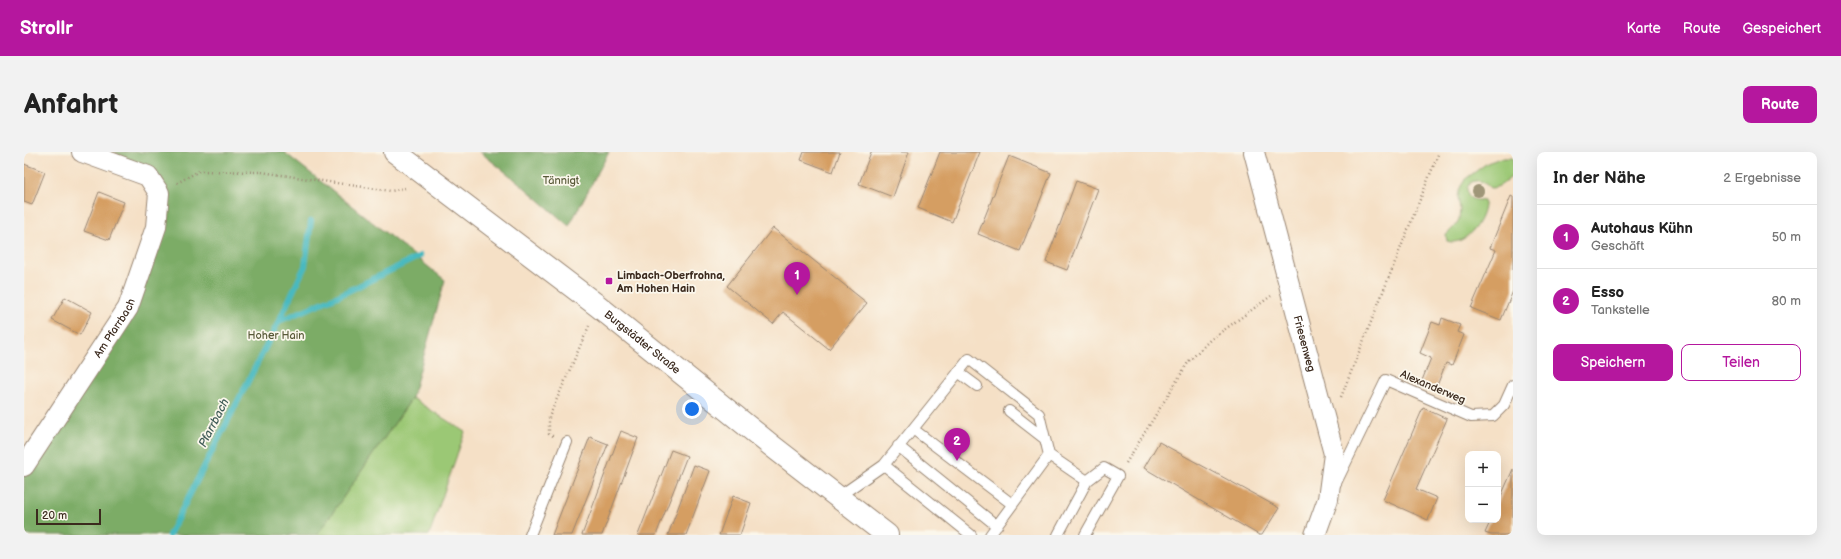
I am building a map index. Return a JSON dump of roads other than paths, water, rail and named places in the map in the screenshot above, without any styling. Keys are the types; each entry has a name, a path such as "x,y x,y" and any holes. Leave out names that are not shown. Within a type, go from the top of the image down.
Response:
{"main road":[{"name":"Burgstädter Straße","path":"396,152 598,306 887,535"}],"street":[{"name":"Am Pfarrbach","path":"24,466 128,308 156,227 159,193 148,176 82,152"},
{"name":"Friesenweg","path":"1254,152 1334,454 1328,499 1315,535"}],"lane":[{"path":"838,497 884,465 969,359 1039,414 1050,455 1087,481"},
{"path":"958,372 977,386"},
{"name":"Alexanderweg","path":"1328,499 1386,380 1471,417 1493,416 1504,405 1513,385"},
{"path":"1009,411 1045,439"},
{"path":"913,429 1012,504"},
{"path":"530,535 567,442"},
{"path":"898,446 997,526"},
{"path":"990,535 1050,455"},
{"path":"884,465 971,535"},
{"path":"1058,535 1087,481 1104,468 1118,476 1085,535"}],"waterway":[{"name":"Pfarrbach","path":"169,535 279,321 305,266 311,221"},
{"name":"Pfarrbach","path":"279,321 338,296 420,256"}],"place":[{"name":"Limbach-Oberfrohna, Am Hohen Hain","path":"609,281"},
{"name":"Autohaus Kühn","path":"797,295"},
{"name":"Esso","path":"957,461"}],"park label":[{"name":"Tännigt","path":"561,180"},
{"name":"Hoher Hain","path":"276,335"}]}
